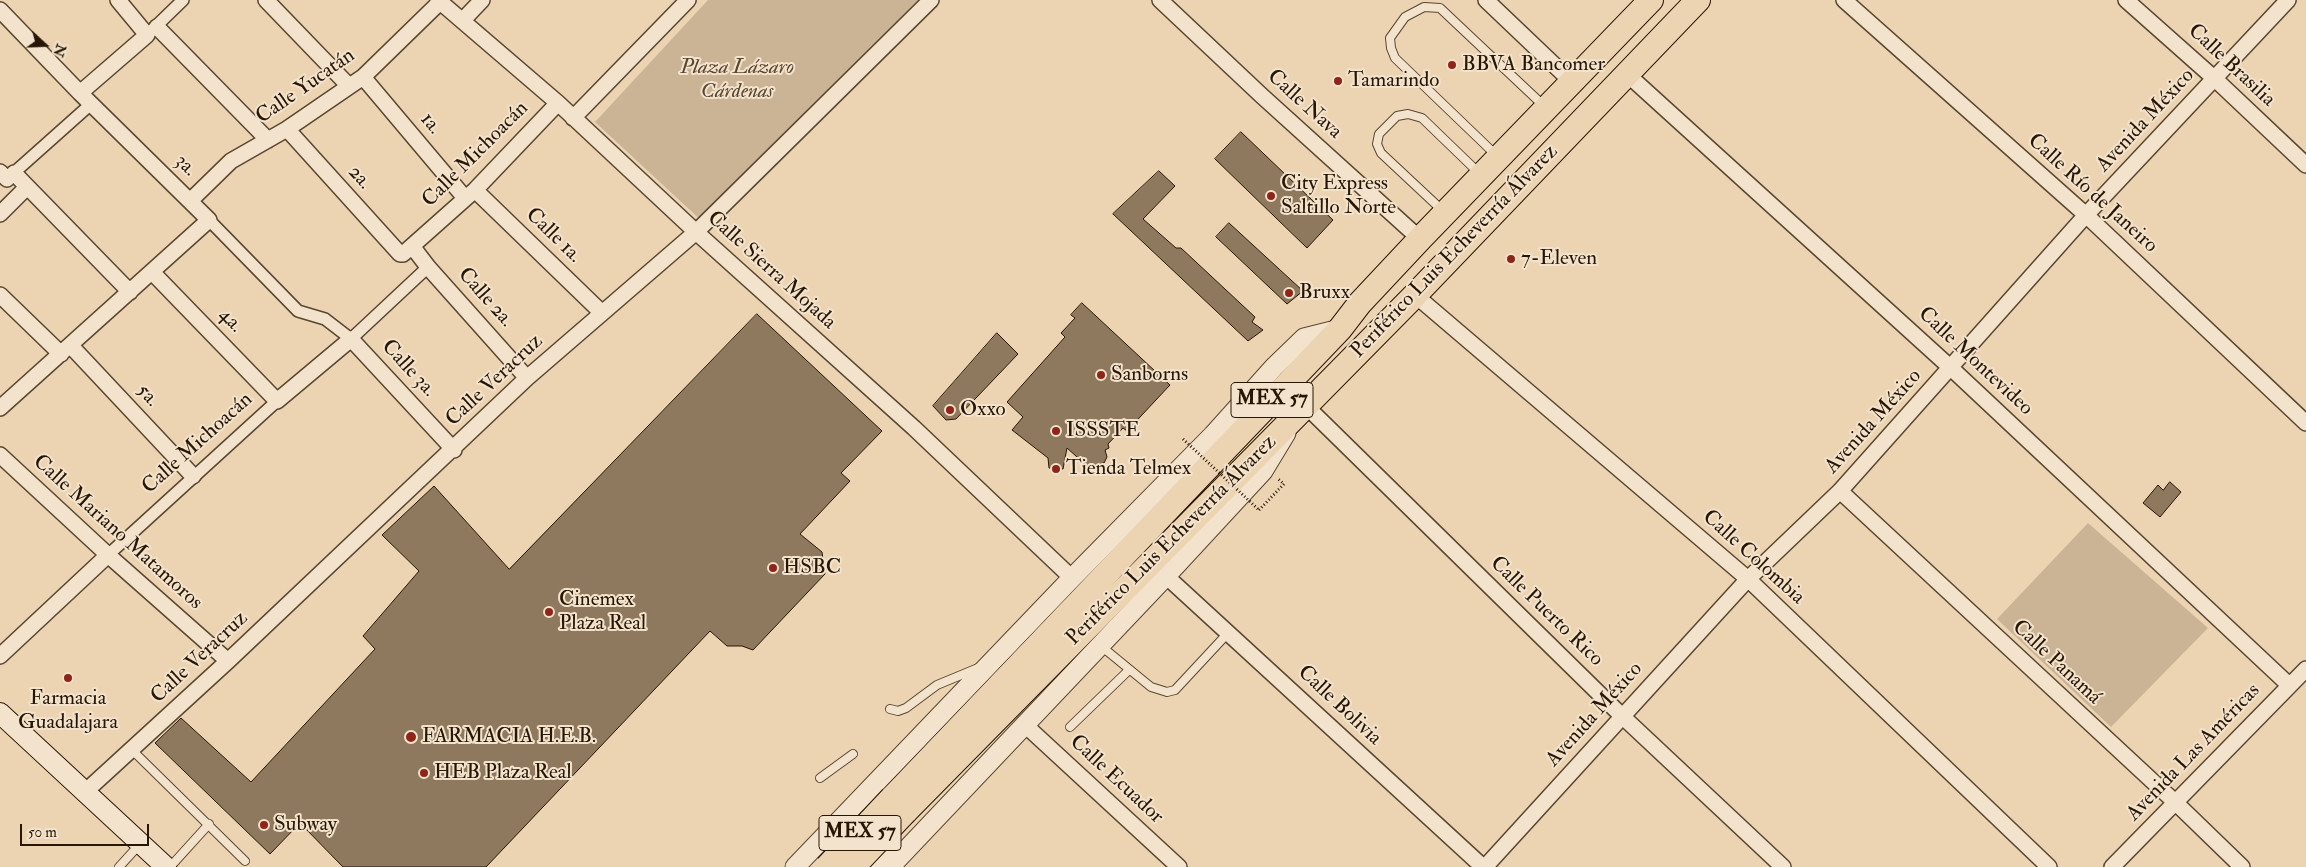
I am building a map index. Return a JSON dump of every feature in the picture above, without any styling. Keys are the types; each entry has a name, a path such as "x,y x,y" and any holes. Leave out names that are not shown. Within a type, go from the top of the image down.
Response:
{"highway":[{"name":"Periférico Luis Echeverría Álvarez","path":"853,867 899,805 1340,329 1360,303 1571,81 1651,0"},
{"name":"Periférico Luis Echeverría Álvarez","path":"827,867 899,805 1299,411 1415,295 1698,0"}],"main road":[{"path":"0,713 86,791 140,844 168,867"}],"street":[{"path":"118,0 268,140"},
{"path":"80,93 152,31 183,0"},
{"path":"266,0 349,86"},
{"path":"463,20 482,0"},
{"path":"574,118 688,0"},
{"name":"Calle Veracruz","path":"86,791 228,662 454,450 527,378 601,312 696,232 931,0"},
{"name":"Calle Nava","path":"1160,0 1262,96 1420,239"},
{"path":"1486,0 1571,81"},
{"path":"1627,24 1644,0"},
{"name":"Calle Río de Janeiro","path":"1844,0 2086,216 2306,423"},
{"name":"Calle Brasilia","path":"2126,0 2215,79 2306,166"},
{"name":"Avenida México","path":"1484,867 1748,579 1840,491 2086,216 2288,0"},
{"name":"Calle Yucatán","path":"190,201 231,161 286,129 363,77 439,1"},
{"name":"Calle Sierra Mojada","path":"439,1 558,103 696,232 914,428 1072,578"},
{"name":"3a.","path":"0,10 80,93 298,311 325,319 351,339"},
{"name":"Calle Montevideo","path":"1628,74 1951,368 2289,685"},
{"name":"1a.","path":"363,77 470,194"},
{"name":"Calle Michoacán","path":"400,254 412,246 470,194 558,103"},
{"path":"91,104 7,174 27,187 130,292"},
{"name":"2a.","path":"286,129 400,254"},
{"path":"0,214 27,187"},
{"name":"Calle 1a.","path":"470,194 601,312"},
{"path":"0,408 209,220"},
{"name":"Calle 2a.","path":"412,246 428,267 527,378"},
{"name":"Calle Michoacán","path":"0,656 193,476 277,401 351,339 428,267"},
{"name":"4a.","path":"152,272 277,401"},
{"name":"5a.","path":"0,294 66,350 193,476"},
{"name":"Calle Colombia","path":"1415,295 1748,579 2048,867"},
{"path":"802,863 875,783 990,663 1213,435 1274,367 1304,338 1340,329"},
{"name":"Calle 3a.","path":"351,339 454,450"},
{"path":"890,867 1263,471 1299,411"},
{"name":"Calle Puerto Rico","path":"1299,411 1783,867"},
{"name":"Calle Mariano Matamoros","path":"0,455 228,662"},
{"name":"Calle Panamá","path":"1840,491 2176,802 2242,867"},
{"name":"Calle Bolivia","path":"1166,576 1484,867"},
{"name":"Avenida Las Américas","path":"2112,867 2306,669"},
{"name":"Calle Ecuador","path":"1024,724 1179,867"},
{"path":"872,867 884,855 890,844 891,833 890,818 884,798 875,783"}],"lane":[{"path":"1498,158 1395,58 1390,48 1390,38 1405,17 1424,8 1440,8 1546,108"},
{"path":"1446,213 1381,153 1377,144 1379,134 1386,126 1397,116 1408,114 1422,118 1482,175"},
{"path":"1099,645 1151,687 1167,692 1175,690 1228,633"},
{"path":"890,710 898,711 906,708 921,695 950,678 990,663"},
{"path":"1070,727 1129,670"},
{"path":"131,749 245,860"},
{"path":"820,778 854,754"},
{"path":"168,867 209,824"},
{"path":"119,867 140,844"}],"path":[{"path":"1183,439 1259,510"}],"green space":[{"name":"Plaza Lázaro Cárdenas","path":"708,0 921,0 704,223 595,122"},
{"path":"2088,523 2208,628 2111,727 1997,619"}],"building":[{"path":"1241,132 1333,220 1307,248 1215,159"},
{"path":"1159,171 1175,186 1143,219 1176,248 1181,248 1255,317 1252,322 1263,330 1248,341 1113,214"},
{"path":"1229,223 1303,291 1287,304 1216,237"},
{"name":"Sanborns","path":"1082,303 1170,385 1127,431 1123,428 1108,444 1109,448 1105,450 1107,457 1104,463 1087,466 1067,448 1063,469 1049,468 1048,458 1012,430 1023,417 1007,402 1065,337 1061,333 1075,318 1071,315"},
{"path":"757,314 882,431 841,473 850,481 800,534 822,552 825,574 753,650 742,646 727,646 710,631 486,867 343,867 300,823 270,854 155,743 181,718 251,782 375,649 363,636 419,571 382,535 434,486 509,569"},
{"path":"997,333 1018,354 956,419 946,420 933,406"},
{"path":"2170,482 2181,492 2160,517 2143,503 2158,485 2163,490"}],"place":[{"name":"BBVA Bancomer","path":"1452,65"},
{"name":"Tamarindo","path":"1338,81"},
{"name":"City Express Saltillo Norte","path":"1271,196"},
{"name":"7-Eleven","path":"1511,259"},
{"name":"Bruxx","path":"1289,293"},
{"name":"Sanborns","path":"1101,375"},
{"name":"Oxxo","path":"950,410"},
{"name":"ISSSTE","path":"1056,431"},
{"name":"Tienda Telmex","path":"1056,469"},
{"name":"HSBC","path":"773,568"},
{"name":"Cinemex Plaza Real","path":"549,612"},
{"name":"Farmacia Guadalajara","path":"68,678"},
{"name":"FARMACIA H.E.B.","path":"411,737"},
{"name":"HEB Plaza Real","path":"424,773"},
{"name":"Subway","path":"264,825"}]}
